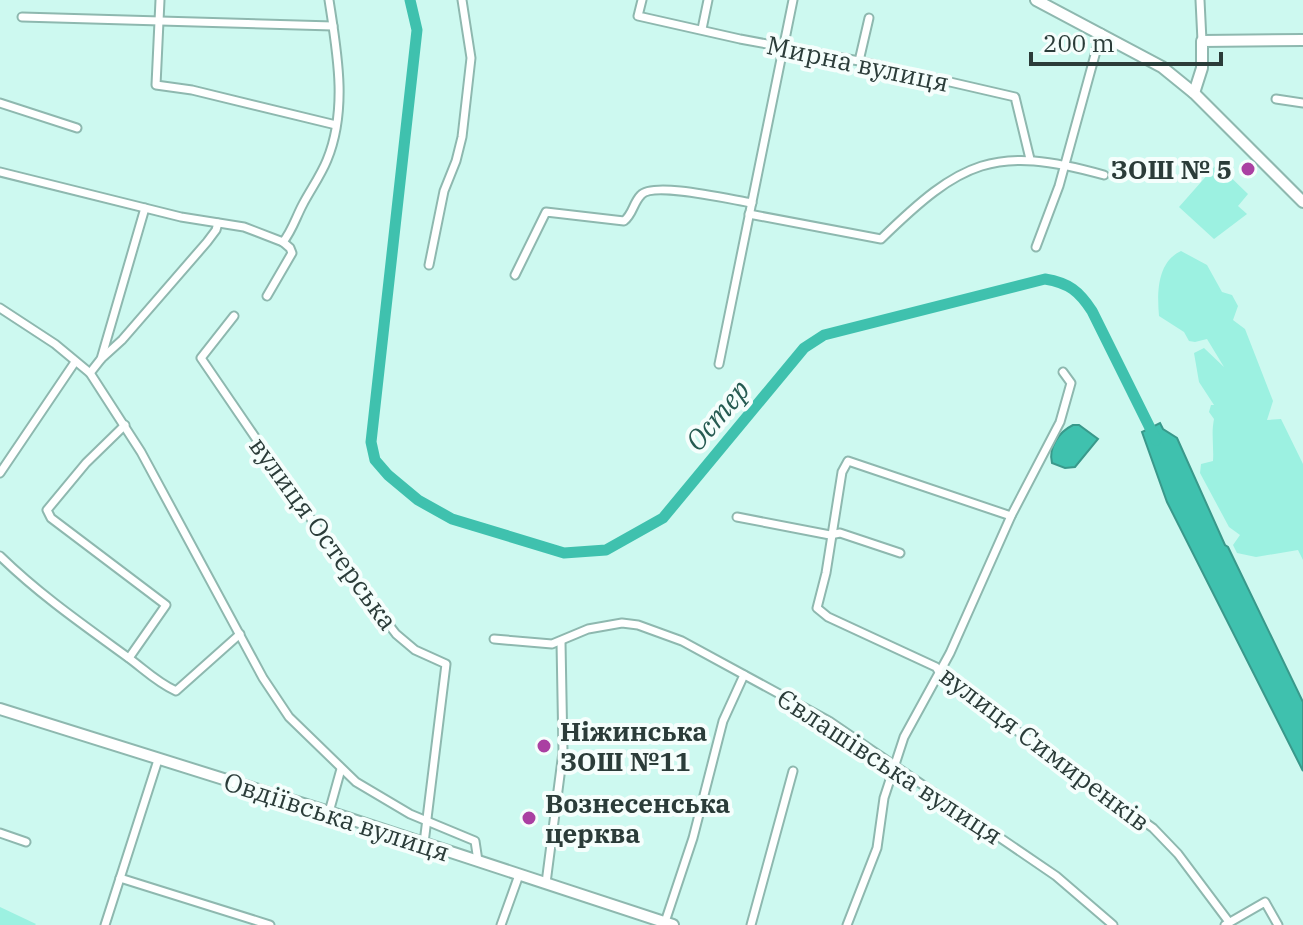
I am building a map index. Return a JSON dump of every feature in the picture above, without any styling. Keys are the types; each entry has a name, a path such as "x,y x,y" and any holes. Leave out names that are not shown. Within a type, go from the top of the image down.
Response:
{"main road":[{"path":"1036,0 1150,59 1194,93 1303,202"},
{"path":"1194,93 1202,68 1202,41 1303,40"},
{"name":"Овдіївська вулиця","path":"0,709 329,812 669,924"}],"street":[{"path":"160,0 156,85 192,90 336,125"},
{"path":"283,242 328,157 336,125 339,77 329,0"},
{"path":"429,265 441,202 462,137 471,58 462,0"},
{"name":"Мирна вулиця","path":"642,0 638,16 859,61 1015,97 1030,159"},
{"path":"702,29 708,0"},
{"path":"719,364 793,0"},
{"path":"1200,0 1202,41"},
{"path":"22,17 333,26"},
{"path":"859,61 869,18"},
{"path":"1036,247 1059,186 1101,33"},
{"path":"1276,99 1303,103"},
{"path":"0,103 77,128"},
{"path":"749,214 881,239 910,211 950,181 991,162 1030,159 1064,163 1104,175"},
{"path":"0,172 145,208 244,227 283,242 292,253 267,296"},
{"path":"515,275 546,212 624,221 631,215 641,195 649,191 670,190 752,203"},
{"path":"101,359 145,208"},
{"path":"90,373 207,242 218,223"},
{"path":"0,308 55,344 90,373 125,425 263,678 289,717 341,769 384,800 475,841 478,861"},
{"name":"вулиця Остерська","path":"234,316 201,358 335,554 396,634 415,650 446,664 424,843"},
{"path":"0,473 75,362"},
{"path":"847,925 881,835 881,812 904,737 939,672 1011,516 1060,422 1071,383 1063,372"},
{"path":"125,425 86,463 47,510 51,518 166,605 129,658"},
{"path":"830,535 842,472 848,461 1011,516"},
{"path":"737,517 830,535 840,533 900,553"},
{"name":"вулиця Симиренків","path":"830,535 826,573 817,608 828,617 925,660 943,678 1153,828 1169,842 1227,923 1265,902 1278,925"},
{"path":"0,556 34,589 160,684 176,691 240,634"},
{"name":"Євлашівська вулиця","path":"494,639 552,644 606,625 638,625 682,641 800,703 896,764 1056,876 1113,925"},
{"path":"546,883 563,752 561,642"},
{"path":"669,924 723,721 744,675"},
{"path":"105,925 158,760"},
{"path":"329,812 341,769"},
{"path":"751,925 793,771"},
{"path":"0,833 26,842"},
{"path":"501,925 519,875"},
{"path":"120,878 270,925"}],"shaded area":[{"path":"1217,164 1248,194 1238,206 1247,214 1214,239 1179,207"},
{"path":"1181,251 1207,265 1222,292 1232,295 1238,306 1233,320 1245,329 1273,401 1267,420 1281,419 1303,464 1303,560 1298,550 1256,557 1237,553 1233,545 1240,535 1229,527 1200,473 1201,464 1213,461 1214,419 1209,412 1211,405 1214,405 1199,382 1194,353 1204,348 1224,367 1207,339 1189,341 1184,332 1159,316 1158,298 1163,270"},
{"path":"1160,423 1163,429 1177,438 1225,545 1303,702 1303,771 1167,502 1142,432"},
{"path":"1073,425 1079,425 1098,439 1075,467 1065,468 1052,463 1052,451 1059,436"},
{"path":"0,907 36,924 0,925"}],"waterway":[{"name":"Остер","path":"410,0 417,30 371,442 375,460 418,500 452,519 564,553 606,550 663,518 804,348 824,335 1045,279 1061,283 1078,293 1092,311 1156,440"}],"place":[{"name":"ЗОШ № 5","path":"1248,169"},
{"name":"Ніжинська ЗОШ №11","path":"544,746"},
{"name":"Вознесенська церква","path":"529,818"}]}
